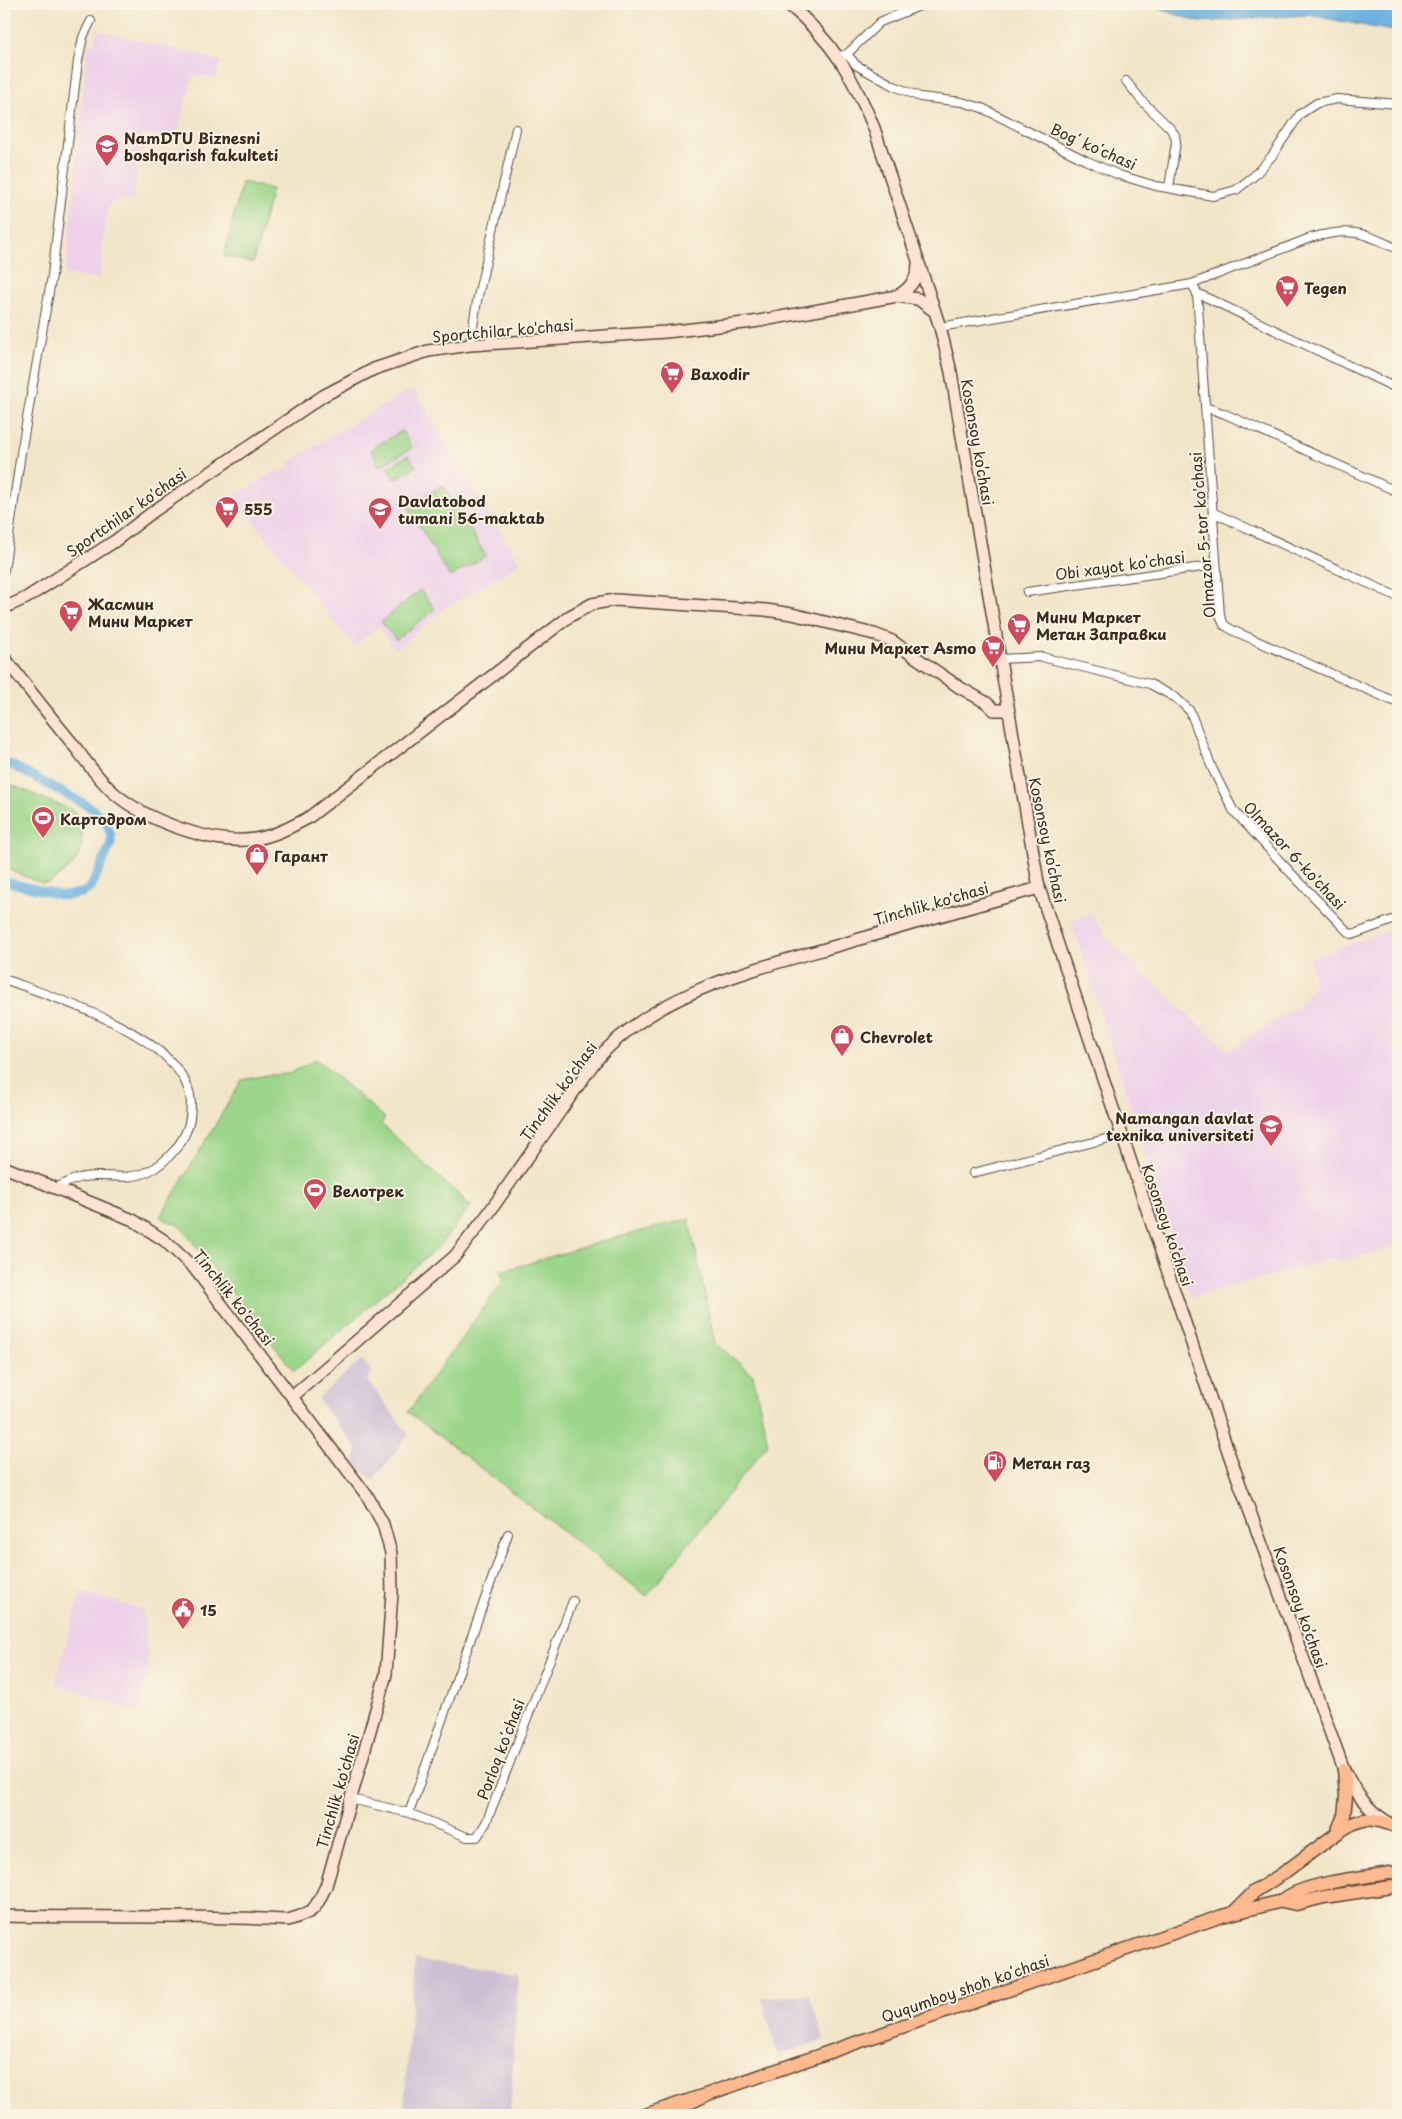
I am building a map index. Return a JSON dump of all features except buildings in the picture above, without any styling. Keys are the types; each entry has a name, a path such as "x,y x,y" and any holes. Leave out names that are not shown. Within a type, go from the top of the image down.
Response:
{"main road":[{"path":"1336,1834 1344,1816 1346,1798 1344,1770"},
{"path":"1233,1912 1254,1892 1336,1834 1361,1819 1395,1826"},
{"path":"1285,1900 1363,1877 1398,1872"},
{"path":"1282,1874 1285,1900"},
{"path":"1285,1900 1296,1904 1324,1896 1398,1886"},
{"name":"Ququmboy shoh koʻchasi","path":"645,2115 1233,1912 1285,1900"},
{"name":"Ququmboy shoh koʻchasi","path":"664,2115 708,2094"}],"street":[{"name":"Kosonsoy ko’chasi","path":"788,4 843,55 853,83 874,128 940,327 952,381 1039,888 1230,1456 1344,1770 1358,1796 1372,1812 1395,1826"},
{"path":"843,55 880,22 924,4"},
{"path":"4,570 21,453 52,275 78,61 83,37 92,21"},
{"name":"Bogʻ koʻchasi","path":"843,55 856,65 900,89 920,97 962,102 982,108 1119,175 1169,188 1213,196 1236,190 1254,176 1272,156 1300,114 1317,103 1337,99 1398,104"},
{"path":"1126,81 1142,101 1169,127 1174,135 1176,142 1169,188"},
{"path":"470,345 477,301 516,129"},
{"path":"940,327 1192,284 1310,238 1328,233 1347,230 1372,237 1398,249"},
{"path":"897,296 907,290 913,282 917,272 918,261"},
{"name":"Olmazor 5-tor ko'chasi","path":"1192,284 1197,293 1220,615 1224,625 1398,702"},
{"path":"1197,293 1398,389"},
{"path":"897,296 918,299 933,310"},
{"name":"Sportchilar ko'chasi","path":"4,608 26,598 115,541 229,455 323,396 374,368 428,351 470,345 666,332 753,322 897,296"},
{"path":"1205,407 1225,414 1398,492"},
{"path":"1214,513 1398,597"},
{"name":"Obi xayot koʻchasi","path":"1027,592 1216,565"},
{"path":"4,657 88,764 114,793 137,809 173,824 200,834 235,841 255,839 274,834 308,818 570,616 592,604 604,601 660,602 766,610 874,634 892,641 959,687 987,703 994,710 1008,710"},
{"name":"Olmazor 6-ko'chasi","path":"999,659 1042,657 1150,684 1176,698 1190,712 1212,768 1233,810 1288,871 1348,932 1351,934 1357,933 1398,918"},
{"name":"Tinchlik ko'chasi","path":"293,1396 455,1256 488,1214 594,1063 611,1044 630,1028 670,1004 712,984 1039,888"},
{"path":"4,979 110,1020 142,1038 175,1066 188,1088 192,1106 189,1127 176,1148 160,1164 145,1173 116,1178 80,1177 54,1188"},
{"path":"973,1173 1122,1135"},
{"name":"Tinchlik ko'chasi","path":"4,1168 133,1220 166,1240 194,1268 293,1396 372,1504 386,1531 391,1553 392,1594 386,1674 326,1886 310,1914 288,1920 152,1916 88,1918 4,1916"},
{"path":"409,1813 508,1534"},
{"name":"Porloq koʻchasi","path":"351,1799 409,1813 467,1837 477,1837 486,1823 572,1601"}],"shaded area":[{"name":"NamDTU Biznesni boshqarish fakulteti","path":"97,30 221,61 216,79 194,74 176,136 142,133 133,201 116,199 107,208 99,279 65,274 88,43 95,44"},
{"name":"Davlatobod tumani 56-maktab","path":"415,391 520,563 446,608 396,649 378,627 354,646 233,497 276,470 280,474 290,467 287,463 406,392"},
{"name":"Namangan davlat texnika universiteti","path":"1091,913 1109,942 1228,1051 1300,1004 1315,983 1310,958 1398,927 1398,1243 1383,1250 1341,1262 1336,1258 1191,1297 1071,920"},
{"path":"362,1359 373,1373 367,1380 409,1435 373,1480 354,1463 357,1448 317,1399"},
{"path":"81,1591 143,1610 149,1669 139,1712 58,1685 56,1680"},
{"path":"415,1959 518,1974 510,2115 403,2115"},
{"path":"809,1994 824,2040 778,2055 762,1998"}],"green space":[{"path":"242,182 272,189 253,263 224,256"},
{"path":"402,431 412,448 380,466 371,449"},
{"path":"409,455 416,467 394,480 387,467"},
{"path":"443,485 486,556 450,577 408,507"},
{"path":"420,590 435,609 396,640 381,622"},
{"name":"Картодром","path":"4,782 74,811 82,829 81,850 73,865 49,883 41,883 4,868"},
{"name":"Велотрек","path":"316,1059 385,1118 381,1124 471,1206 439,1246 294,1371 180,1226 160,1217 242,1080 267,1075 289,1074"},
{"path":"689,1219 715,1343 753,1375 768,1444 647,1596 408,1412 504,1280 500,1272 603,1241"}],"water":[{"path":"1145,4 1398,4 1398,32 1308,15 1199,22"}],"waterway":[{"path":"4,761 88,806 104,818 111,835 111,844 91,887 82,893 63,896 4,881"}],"place":[{"name":"NamDTU Biznesni boshqarish fakulteti","path":"107,167"},
{"name":"Tegen","path":"1287,308"},
{"name":"Baxodir","path":"672,394"},
{"name":"555","path":"227,529"},
{"name":"Davlatobod tumani 56-maktab","path":"380,530"},
{"name":"Жасмин Мини Маркет","path":"71,633"},
{"name":"Мини Маркет Метан Заправки","path":"1019,646"},
{"name":"Мини Маркет Asmo","path":"993,668"},
{"name":"Картодром","path":"43,839"},
{"name":"Гарант","path":"257,876"},
{"name":"Chevrolet","path":"842,1057"},
{"name":"Namangan davlat texnika universiteti","path":"1271,1147"},
{"name":"Велотрек","path":"315,1211"},
{"name":"Метан газ","path":"995,1483"},
{"name":"15","path":"183,1630"}]}
